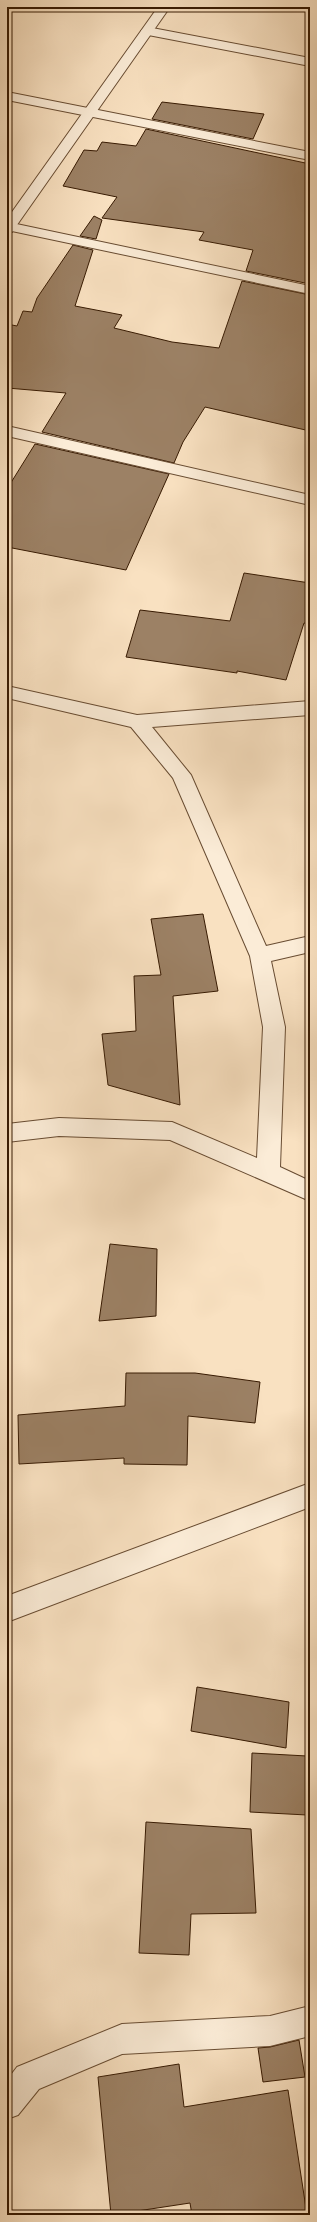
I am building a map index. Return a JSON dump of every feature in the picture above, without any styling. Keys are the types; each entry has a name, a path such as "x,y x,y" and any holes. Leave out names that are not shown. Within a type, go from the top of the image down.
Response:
{"street":[{"path":"164,7 7,227 310,290"},
{"path":"147,31 310,62"},
{"path":"7,96 310,156"},
{"path":"7,431 310,500"},
{"path":"7,692 136,722 310,708"},
{"path":"136,722 181,775 260,956 274,1027 268,1174"},
{"path":"260,956 310,944"},
{"path":"7,1133 59,1127 172,1131 310,1191"},
{"path":"7,1609 310,1495"},
{"path":"7,2104 28,2078 122,2039 270,2031 310,2020"}],"building":[{"path":"162,102 264,114 253,139 152,119"},
{"path":"146,129 310,164 310,284 246,271 253,250 199,240 204,232 102,218 117,197 63,186 84,150 97,151 102,142 136,146"},
{"path":"94,216 102,220 96,239 80,236"},
{"path":"73,245 93,250 75,306 122,315 114,328 172,342 219,348 242,281 310,295 310,431 205,407 183,442 174,463 42,432 66,393 7,388 7,324 17,326 23,311 32,312 37,298"},
{"path":"35,444 169,474 126,570 7,547 7,489"},
{"path":"244,573 310,583 310,624 304,623 286,680 237,671 237,673 126,657 140,610 230,621"},
{"path":"203,914 218,991 173,996 180,1105 108,1085 102,1034 136,1031 134,976 161,975 151,919"},
{"path":"110,1244 157,1249 156,1316 99,1321"},
{"path":"126,1373 195,1373 260,1382 255,1423 188,1416 187,1465 124,1464 124,1458 19,1464 18,1415 125,1406"},
{"path":"197,1687 289,1702 286,1748 191,1731"},
{"path":"252,1753 307,1756 307,1815 250,1812"},
{"path":"146,1822 251,1829 256,1913 191,1914 189,1955 139,1953"},
{"path":"299,2040 305,2077 263,2082 258,2048 270,2047"},
{"path":"179,2064 184,2107 288,2090 307,2215 192,2215 190,2203 111,2215 98,2077"}]}
